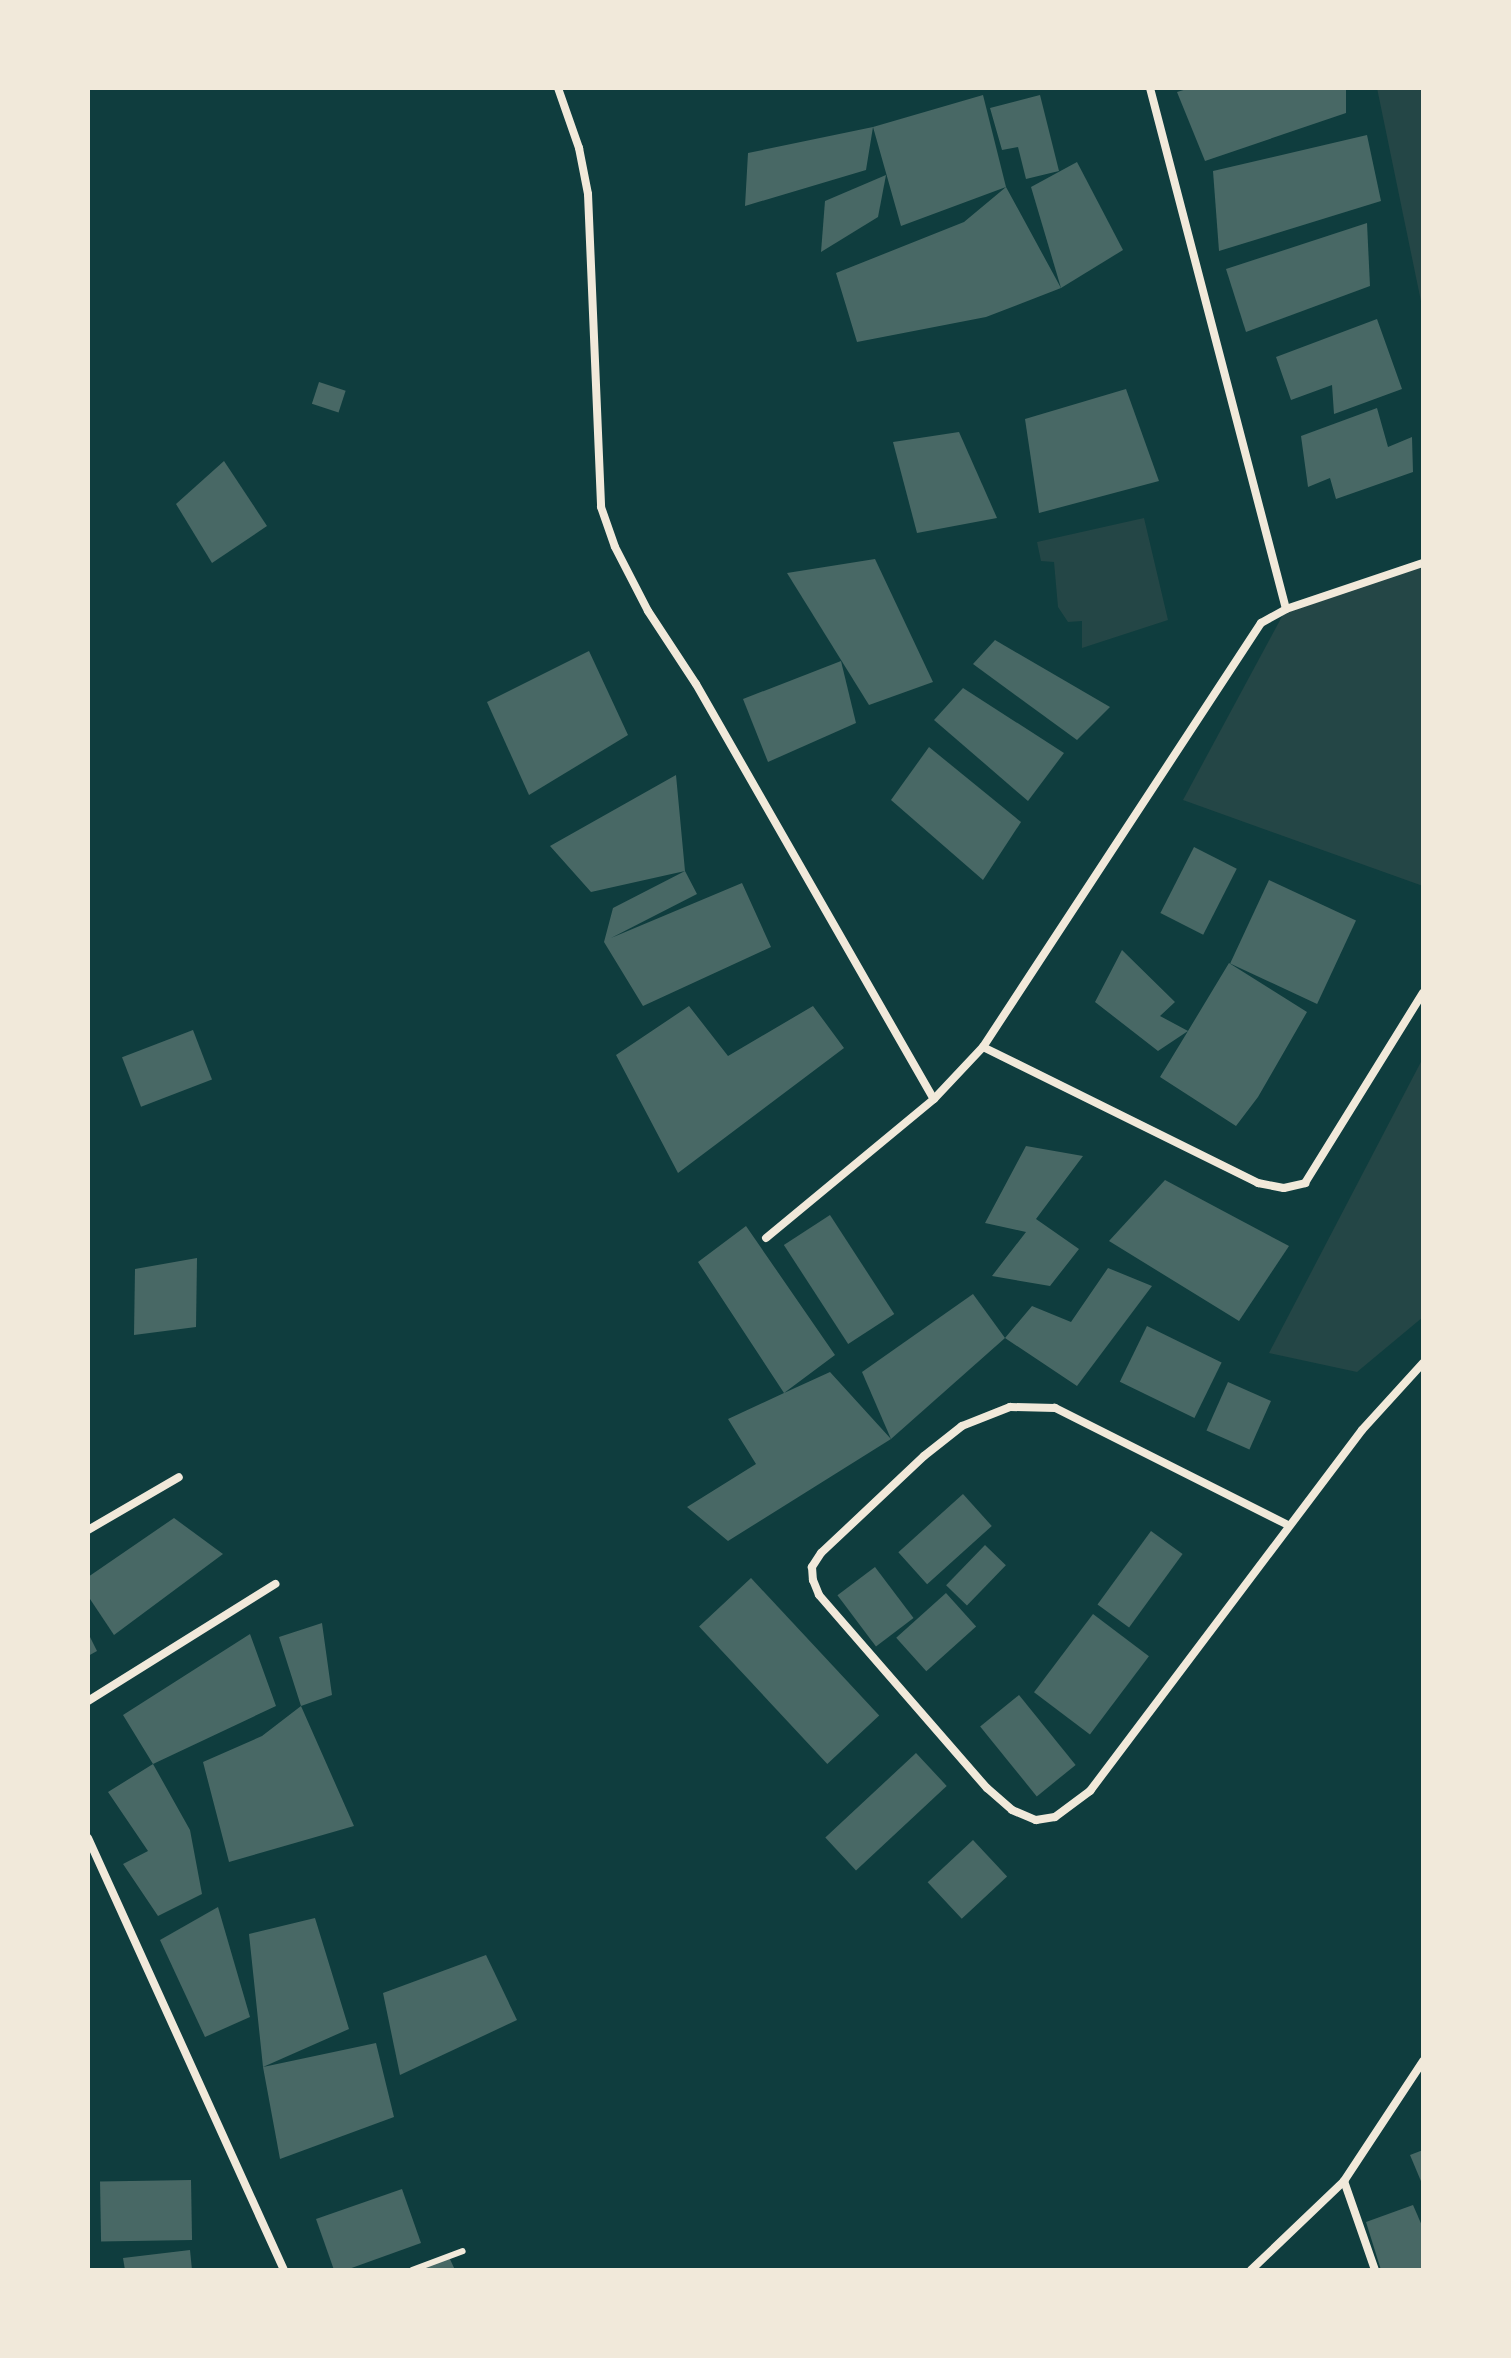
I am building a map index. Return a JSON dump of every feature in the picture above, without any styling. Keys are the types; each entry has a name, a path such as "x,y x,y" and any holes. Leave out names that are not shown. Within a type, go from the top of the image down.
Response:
{"street":[{"path":"558,88 579,148 588,194 600,495 615,547 648,611 696,684 934,1099"},
{"path":"1150,88 1286,609"},
{"path":"766,1238 934,1099 983,1047 1242,647 1261,623 1286,609 1423,563"},
{"path":"983,1047 1258,1183 1284,1188 1305,1183 1423,993"},
{"path":"1288,1525 1055,1408 1010,1407 962,1426 924,1456 821,1553 812,1567 813,1580 819,1595 987,1788 1012,1810 1036,1820 1055,1817 1090,1791 1288,1525 1362,1430 1423,1363"},
{"path":"88,1530 179,1477"},
{"path":"88,1701 275,1584"},
{"path":"88,1838 284,2270"},
{"path":"1251,2270 1344,2181 1423,2061"},
{"path":"1344,2181 1375,2270"}],"lane":[{"path":"412,2270 463,2251"}],"shaded area":[{"path":"1377,88 1423,88 1423,311"},
{"path":"1144,518 1168,620 1082,648 1082,621 1068,622 1058,607 1054,562 1041,561 1037,542"},
{"path":"1423,563 1423,886 1183,800 1286,609"},
{"path":"1423,1058 1423,1317 1357,1372 1269,1353"}],"building":[{"path":"1190,88 1346,88 1346,113 1205,161 1177,92"},
{"path":"983,95 1006,187 901,226 873,127"},
{"path":"1040,95 1059,171 1026,179 1018,147 1002,150 990,108"},
{"path":"873,127 866,170 745,206 748,153"},
{"path":"1367,135 1381,201 1219,251 1213,171"},
{"path":"1077,162 1123,250 1061,288 1031,187"},
{"path":"886,175 878,217 821,252 825,201"},
{"path":"1006,187 1061,288 986,317 857,342 836,273 964,222"},
{"path":"1367,223 1370,286 1246,332 1226,269"},
{"path":"1377,319 1402,389 1334,414 1332,385 1291,400 1276,357"},
{"path":"319,382 346,391 339,413 312,404"},
{"path":"1126,389 1159,481 1039,513 1025,419"},
{"path":"1377,408 1388,447 1412,437 1413,472 1336,499 1330,478 1308,487 1301,436"},
{"path":"959,432 997,518 917,533 893,442"},
{"path":"224,461 267,526 212,563 176,504"},
{"path":"875,559 933,682 869,705 787,573"},
{"path":"995,640 1110,707 1077,740 973,664"},
{"path":"589,651 628,735 529,795 487,702"},
{"path":"841,661 856,723 768,762 743,699"},
{"path":"963,688 1064,753 1028,801 934,720"},
{"path":"929,747 1021,822 983,880 891,800"},
{"path":"676,775 685,871 591,892 550,846"},
{"path":"1194,847 1237,869 1203,935 1160,913"},
{"path":"685,871 697,894 611,938 742,883 771,947 643,1006 604,942 613,908"},
{"path":"1269,880 1356,921 1317,1004 1230,963"},
{"path":"1122,950 1175,1002 1160,1016 1188,1031 1158,1051 1095,1002"},
{"path":"1229,963 1307,1012 1258,1097 1236,1126 1160,1077"},
{"path":"689,1006 728,1056 813,1006 844,1048 678,1173 616,1055"},
{"path":"193,1030 212,1079 141,1107 122,1057"},
{"path":"1026,1146 1083,1156 1036,1219 1079,1249 1050,1286 992,1276 1026,1232 985,1223"},
{"path":"1165,1180 1289,1246 1239,1321 1109,1241"},
{"path":"830,1215 894,1314 848,1344 784,1245"},
{"path":"746,1226 835,1355 784,1393 698,1262"},
{"path":"197,1258 196,1327 134,1335 135,1269"},
{"path":"1108,1268 1152,1286 1077,1386 1005,1338 1032,1306 1071,1322"},
{"path":"973,1294 1005,1338 891,1439 862,1372"},
{"path":"1147,1326 1222,1362 1194,1418 1120,1382"},
{"path":"830,1372 891,1439 728,1541 687,1507 756,1464 728,1419"},
{"path":"1228,1382 1271,1401 1249,1450 1206,1430"},
{"path":"963,1494 992,1526 927,1584 898,1552"},
{"path":"174,1518 223,1554 114,1635 88,1596 88,1577"},
{"path":"1151,1531 1183,1554 1129,1628 1098,1605"},
{"path":"985,1545 1006,1565 967,1605 946,1585"},
{"path":"875,1567 914,1618 876,1646 837,1595"},
{"path":"751,1578 879,1715 827,1764 699,1626"},
{"path":"946,1593 976,1626 926,1671 896,1638"},
{"path":"1093,1614 1149,1656 1090,1734 1034,1692"},
{"path":"322,1623 332,1695 301,1706 279,1637"},
{"path":"88,1633 97,1651 88,1656"},
{"path":"250,1634 276,1706 153,1764 123,1715"},
{"path":"1019,1695 1076,1765 1037,1796 980,1726"},
{"path":"301,1706 354,1826 229,1862 203,1762 262,1736"},
{"path":"916,1753 947,1786 856,1870 825,1838"},
{"path":"153,1764 190,1830 202,1894 158,1916 123,1864 148,1851 108,1792"},
{"path":"973,1840 1007,1877 962,1919 928,1882"},
{"path":"218,1907 250,2017 205,2037 160,1940"},
{"path":"315,1918 349,2029 263,2067 249,1934"},
{"path":"486,1955 517,2020 400,2075 383,1993"},
{"path":"376,2043 394,2117 280,2159 263,2067"},
{"path":"1423,2150 1423,2186 1410,2155"},
{"path":"191,2180 192,2240 101,2242 100,2182"},
{"path":"402,2189 421,2243 346,2270 334,2270 316,2219"},
{"path":"1413,2205 1423,2228 1423,2270 1381,2270 1366,2222"},
{"path":"190,2250 192,2270 125,2270 123,2258"},
{"path":"449,2257 455,2270 417,2270"}]}
